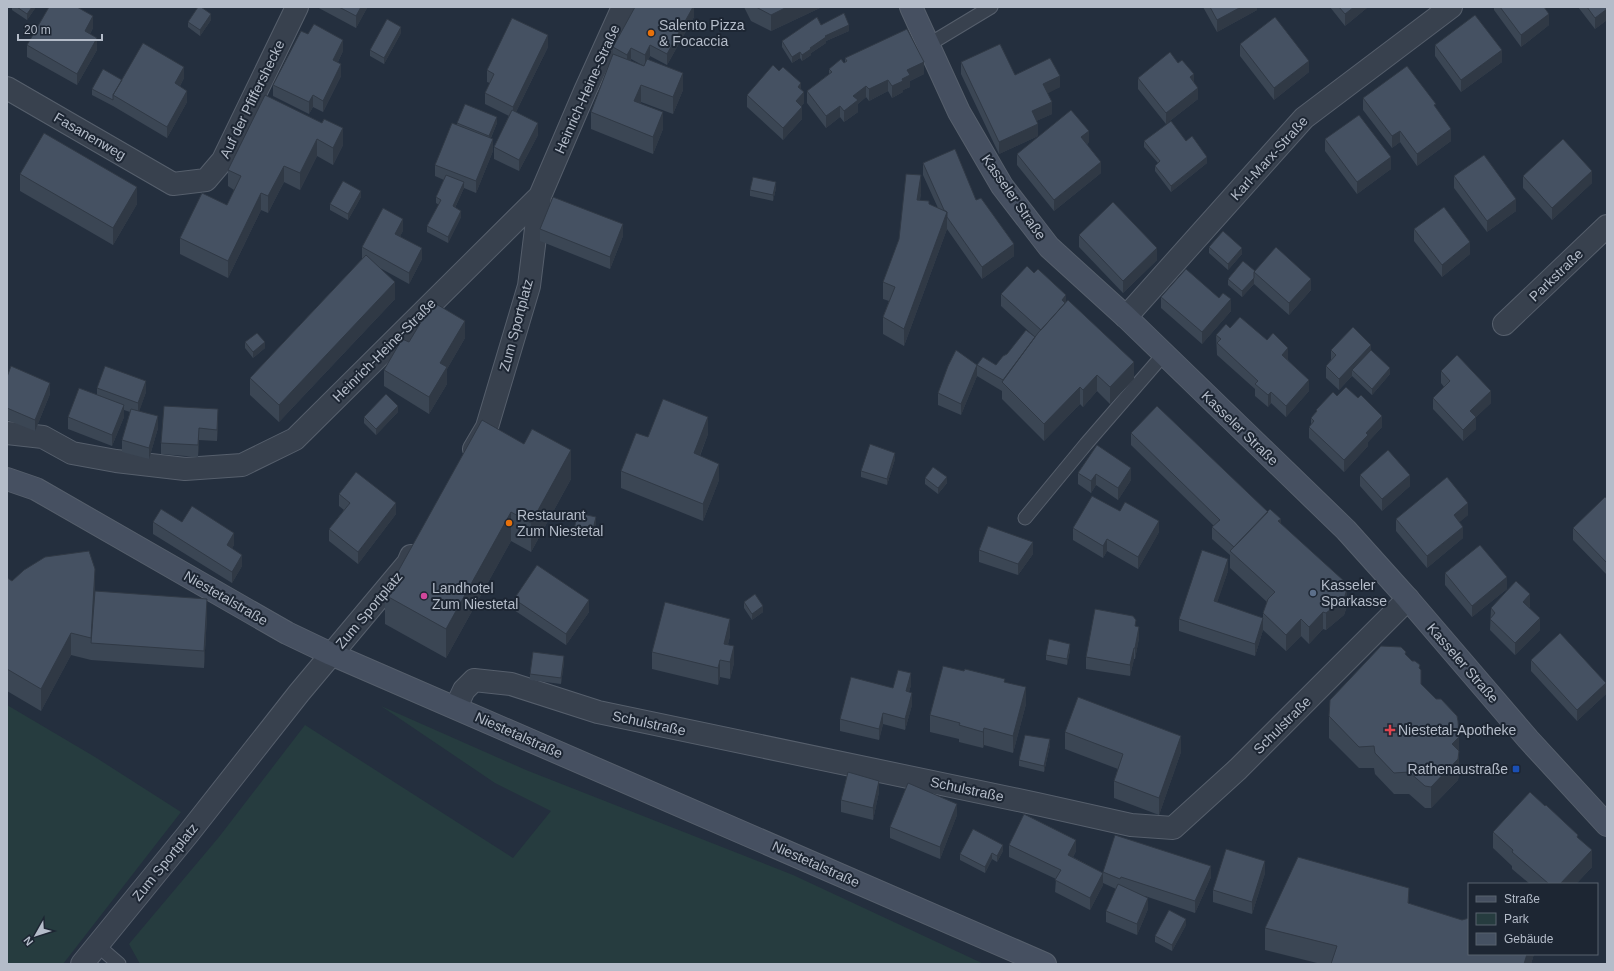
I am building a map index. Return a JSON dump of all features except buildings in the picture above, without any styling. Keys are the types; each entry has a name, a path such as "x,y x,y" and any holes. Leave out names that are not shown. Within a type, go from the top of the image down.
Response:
{"main road":[{"name":"Kasseler Straße","path":"911,7 959,112 1002,186 1049,247 1126,317 1346,530 1408,599 1528,739 1607,825"},
{"name":"Niestetalstraße","path":"7,479 36,489 287,633 331,654 1045,964"}],"street":[{"name":"Auf der Pfiffershecke","path":"173,184 206,180 223,160 297,7"},
{"name":"Heinrich-Heine-Straße","path":"7,433 43,437 72,453 116,461 185,469 242,465 295,439 540,196 623,7"},
{"name":"Karl-Marx-Straße","path":"1126,317 1304,118 1451,7"},
{"name":"Fasanenweg","path":"7,88 173,184"},
{"name":"Zum Sportplatz","path":"463,468 487,427 529,286 540,196"},
{"name":"Parkstraße","path":"1504,324 1607,226"},
{"name":"Zum Sportplatz","path":"82,964 188,834 299,693 408,563 420,542"},
{"name":"Schulstraße","path":"456,707 464,690 474,680 511,684 598,712 1037,804 1131,826 1173,828 1238,769 1408,599"}],"lane":[{"path":"928,44 991,7"},
{"path":"1025,518 1086,444 1164,354"},
{"path":"97,945 119,964"}],"green space":[{"path":"7,705 95,757 181,812 63,964 7,964"},
{"path":"381,706 526,770 793,875 984,964 140,964 129,944 219,837 305,725 513,858 551,811 495,783"}],"place":[{"name":"Salento Pizza & Focaccia","path":"651,33"},
{"name":"Restaurant Zum Niestetal","path":"509,523"},
{"name":"Kasseler Sparkasse","path":"1313,593"},
{"name":"Landhotel Zum Niestetal","path":"424,596"},
{"name":"Niestetal-Apotheke","path":"1390,730"},
{"name":"Rathenaustraße","path":"1516,769"}]}
